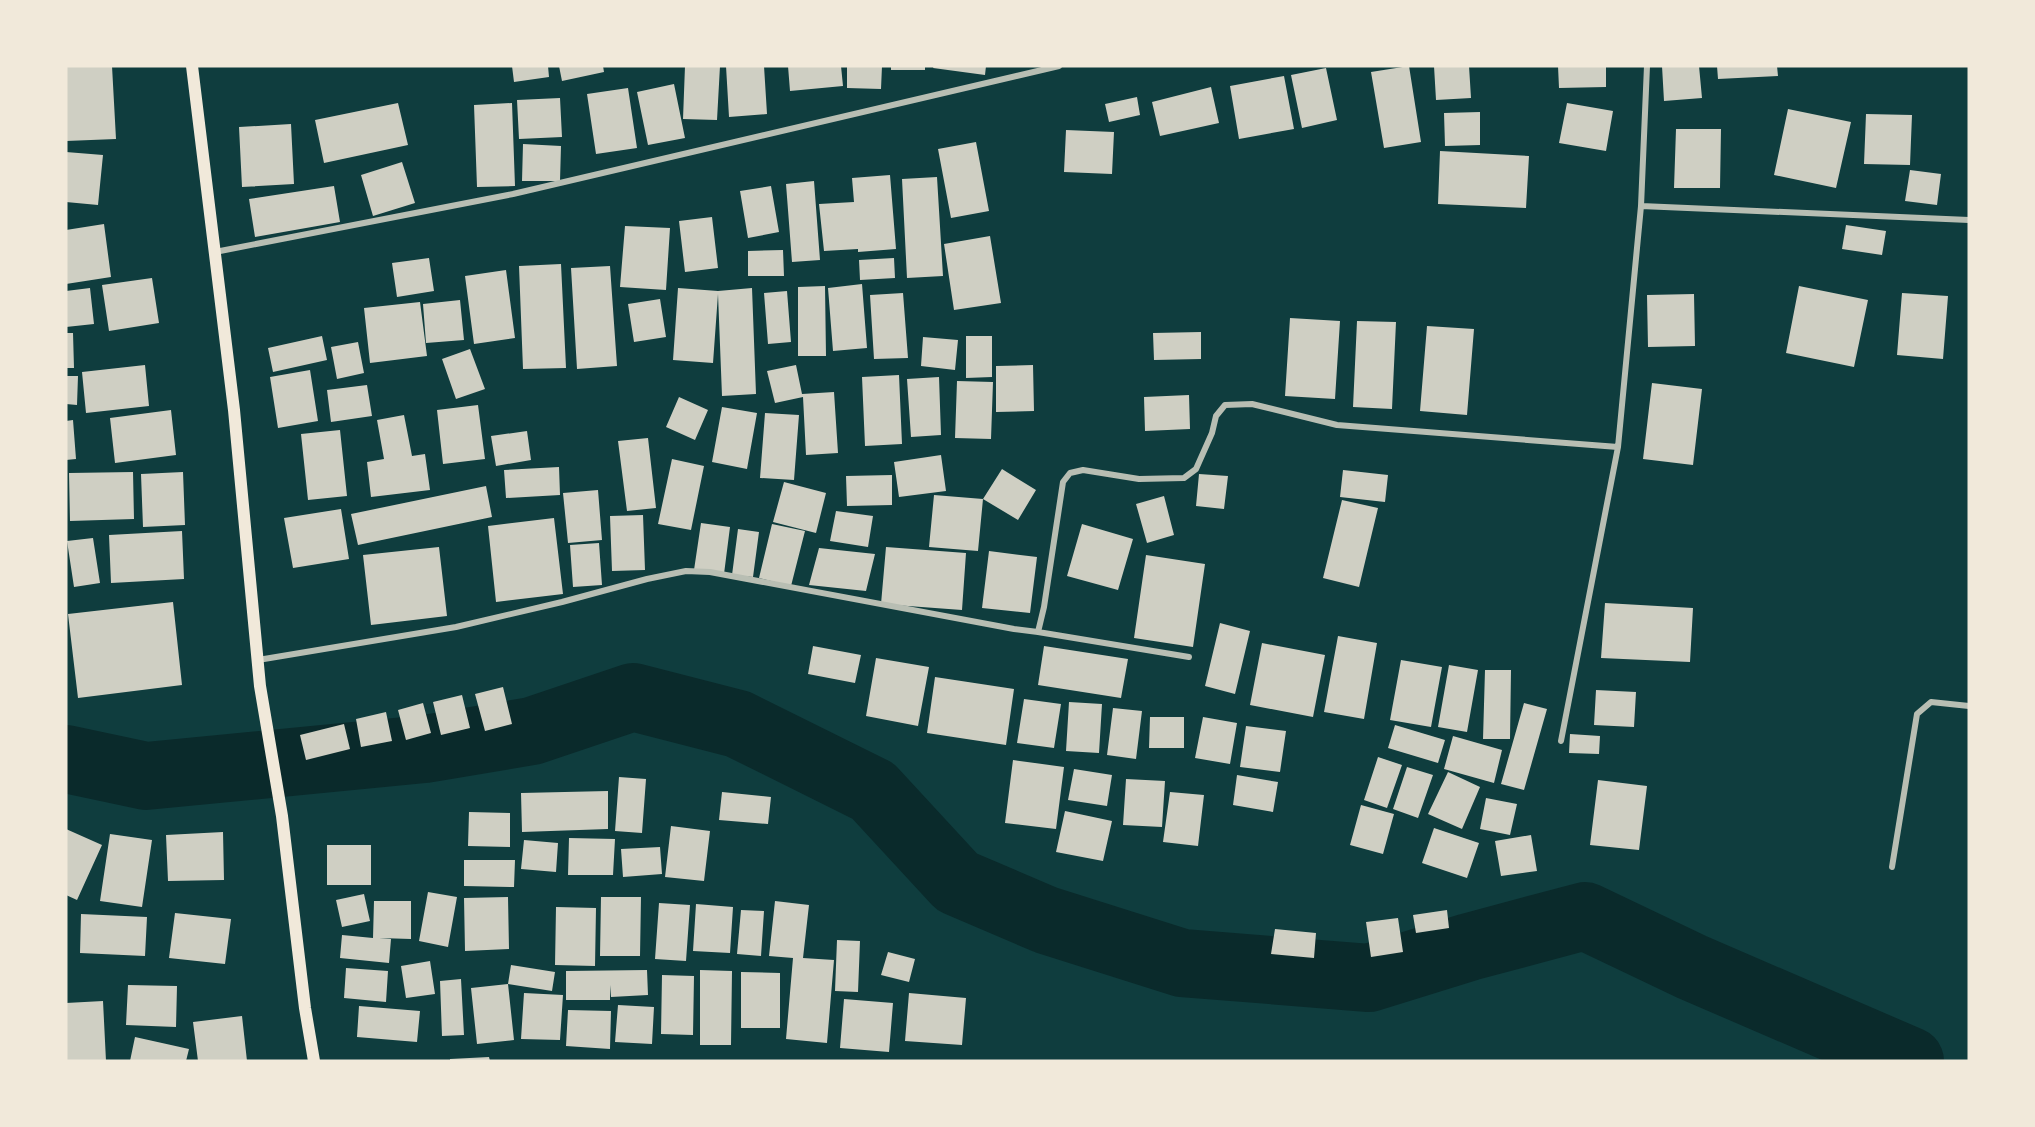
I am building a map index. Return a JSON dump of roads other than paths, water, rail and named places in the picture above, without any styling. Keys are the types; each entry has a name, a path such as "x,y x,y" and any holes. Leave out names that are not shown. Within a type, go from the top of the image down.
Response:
{"main road":[{"path":"192,66 234,410 260,686 282,816 305,1008 314,1061"}],"street":[{"path":"216,252 513,194 1059,66"},
{"path":"1560,741 1618,447 1641,206 1647,66"},
{"path":"1641,206 1969,220"},
{"path":"1038,632 1044,607 1063,482 1070,473 1083,470 1139,479 1184,478 1196,469 1212,433 1216,416 1225,405 1252,404 1336,425 1618,447"},
{"path":"258,660 456,627 686,571 710,572 1002,627 1189,657"},
{"path":"1892,867 1917,714 1931,702 1969,706"}],"waterway":[{"path":"66,759 146,776 425,749 532,731 633,697 738,724 873,791 957,882 1046,920 1182,963 1369,978 1469,947 1585,916 1692,967 1910,1061"}]}
